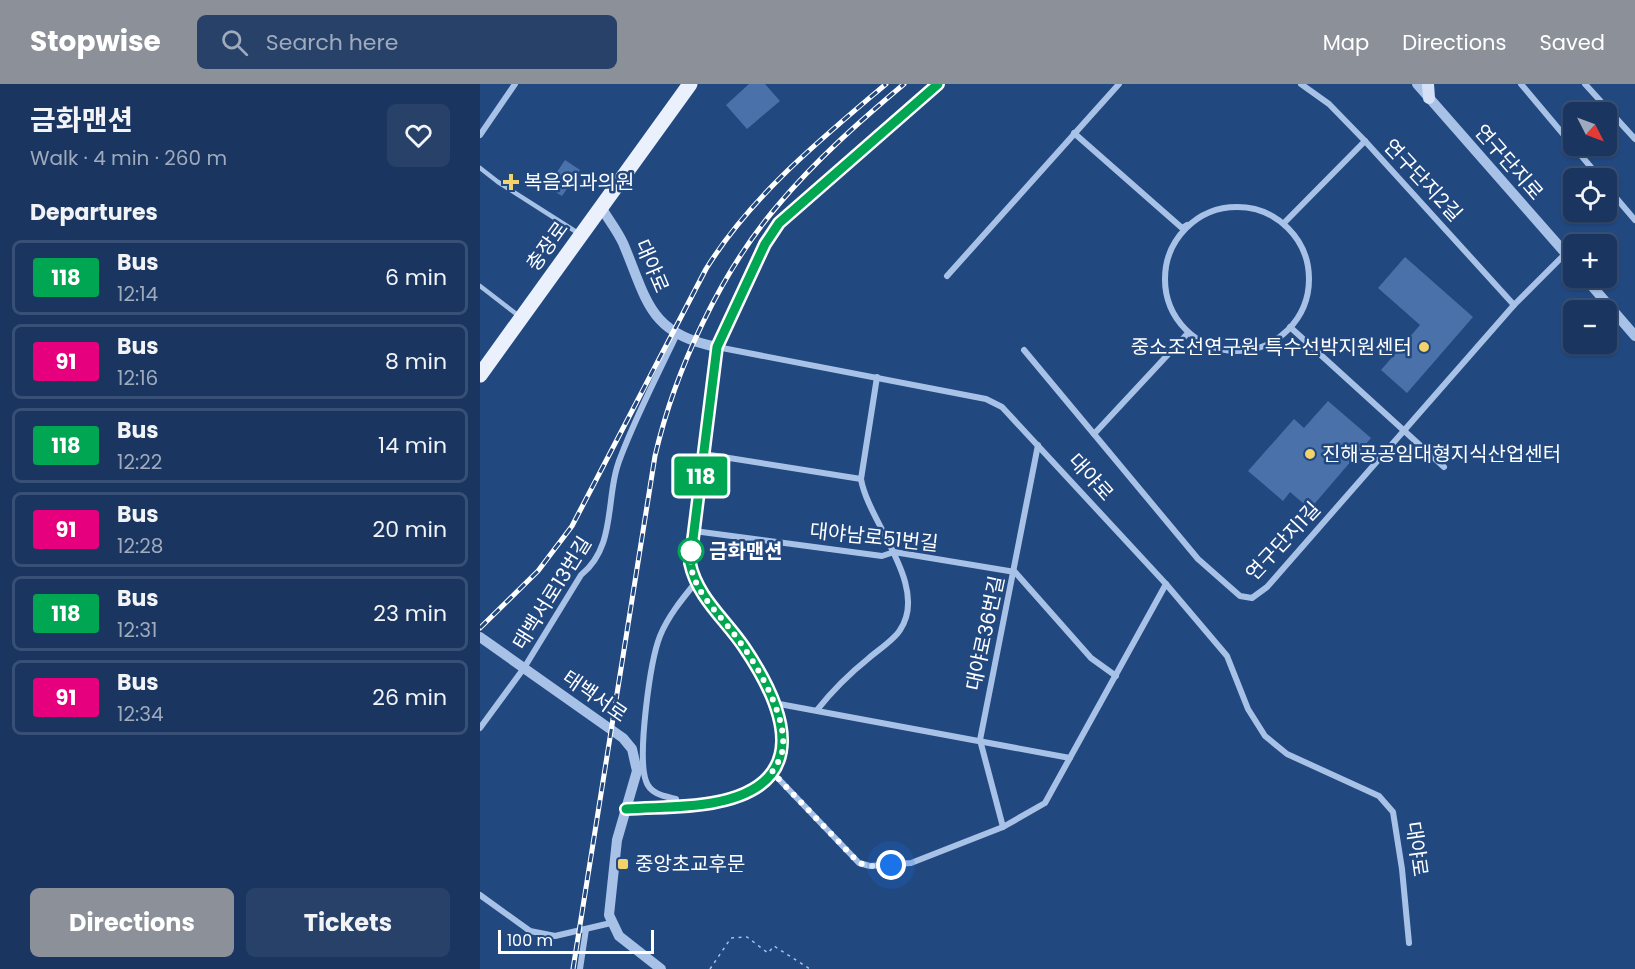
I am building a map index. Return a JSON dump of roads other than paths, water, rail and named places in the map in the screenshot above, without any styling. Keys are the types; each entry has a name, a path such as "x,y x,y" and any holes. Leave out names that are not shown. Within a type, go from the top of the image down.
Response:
{"main road":[{"name":"충장로","path":"480,375 690,84"},
{"path":"1428,84 1429,98"}],"street":[{"path":"480,135 515,84"},
{"path":"626,809 714,803 753,788 772,772 783,748 783,731 774,703 744,647 696,582 690,563 717,347 765,244 779,223 938,84"},
{"path":"947,276 1119,84"},
{"name":"연구단지2길","path":"1301,84 1329,104 1365,141 1514,305"},
{"name":"연구단지로","path":"1417,84 1563,252"},
{"path":"1521,84 1592,168"},
{"path":"1585,84 1635,139"},
{"path":"1074,133 1182,228 1208,213 1237,207 1267,213 1284,223 1299,241 1307,262 1309,285 1303,308 1290,327 1273,342 1252,350 1229,351 1207,345 1188,333 1171,308 1164,278 1168,257 1177,238 1191,223"},
{"path":"1284,223 1365,141"},
{"path":"1617,199 1635,220"},
{"name":"대야로","path":"601,207 623,243 647,304 677,334 689,340 717,347 992,401 1011,415 1166,584 1227,656 1248,709 1265,736 1287,754 1379,796 1393,812 1402,869 1408,943"},
{"name":"연구단지1길","path":"1024,350 1198,559 1240,596 1252,598 1267,587 1514,305 1563,256"},
{"path":"1594,288 1635,336"},
{"path":"1290,327 1406,430 1444,467"},
{"path":"1094,434 1188,333"},
{"name":"태백서로13번길","path":"480,728 524,668 581,575 594,565 604,546 619,458 677,334"},
{"path":"817,710 838,684 900,631 906,613 908,594 894,552 863,493 861,479 877,377"},
{"name":"대야로36번길","path":"1003,827 980,740 1015,572 1038,445"},
{"path":"704,454 861,479"},
{"name":"대야남로51번길","path":"693,531 882,556 894,552 1015,572"},
{"path":"1015,572 1091,658 1116,676"},
{"path":"676,800 654,792 646,782 642,759 645,712 660,636 696,582"},
{"path":"772,772 859,863 870,866 911,863 1003,827 1045,803 1166,584"},
{"name":"태백서로","path":"480,637 627,743 634,755 637,771 617,840 609,904 611,923"},
{"path":"774,703 1070,758"},
{"path":"480,895 530,931 555,936 611,923 619,936 661,969"},
{"path":"580,969 586,929"}],"lane":[{"path":"480,168 580,235"},
{"path":"480,286 522,317"}],"railway":[{"path":"480,628 538,571 572,526 706,269 724,242 788,170 886,84"},
{"path":"573,969 655,456 675,390 703,323 738,260 758,231 779,204 823,156 904,84"}],"place":[{"name":"복음외과의원","path":"511,182"},
{"name":"중소조선연구원 특수선박지원센터","path":"1424,347"},
{"name":"진해공공임대형지식산업센터","path":"1310,454"},
{"name":"금화맨션","path":"691,551"},
{"name":"중앙초교후문","path":"623,864"}]}
